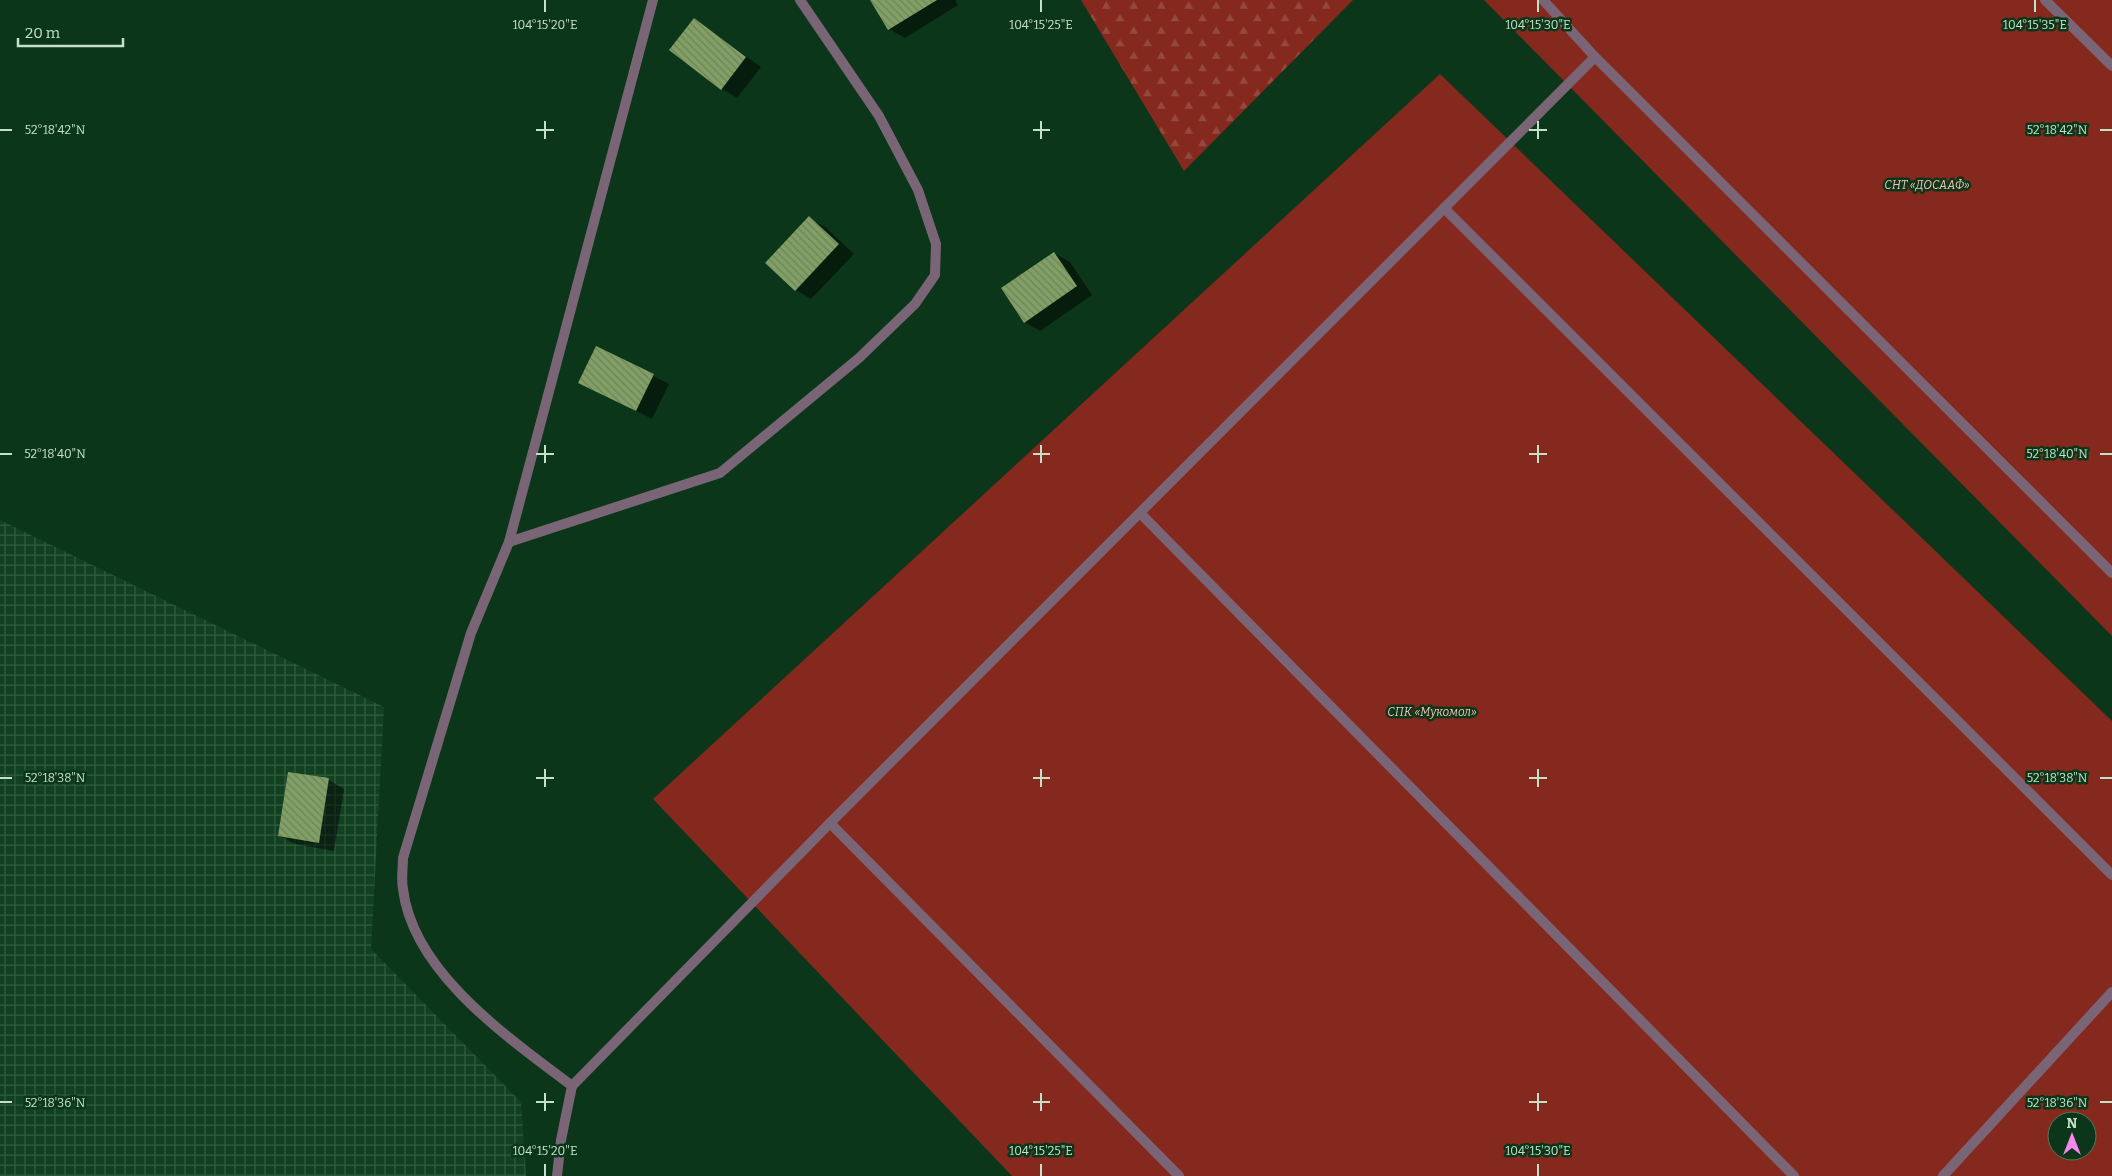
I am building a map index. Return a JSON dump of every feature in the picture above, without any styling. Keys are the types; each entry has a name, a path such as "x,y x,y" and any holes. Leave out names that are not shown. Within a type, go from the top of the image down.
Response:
{"street":[{"path":"572,1086 508,1038 445,979 414,928 403,889 403,858 471,633 508,542 653,0"},
{"path":"508,542 720,473 859,358 915,304 935,275 936,244 918,190 879,116 800,0"},
{"path":"1543,0 1595,57 2112,573"},
{"path":"2044,0 2112,66"},
{"path":"558,1176 561,1140 572,1086 830,823 1595,57"},
{"path":"1444,208 2112,875"},
{"path":"1140,513 1794,1176"},
{"path":"830,823 1179,1176"},
{"path":"1944,1176 2112,992"}],"shaded area":[{"path":"0,520 384,707 371,949 521,1102 526,1176 0,1176"}],"green space":[{"path":"1081,0 1353,0 1184,171"},
{"name":"СНТ «ДОСААФ»","path":"1484,0 2112,0 2112,636"},
{"name":"СПК «Мукомол»","path":"1440,74 2112,721 2112,1176 1012,1176 653,799"}],"building":[{"path":"870,0 937,0 888,30"},
{"path":"694,18 746,57 721,90 669,50"},
{"path":"809,216 839,244 795,291 765,263"},
{"path":"1054,252 1077,286 1024,323 1001,288"},
{"path":"596,346 654,374 636,411 578,383"},
{"path":"288,772 329,778 319,843 278,836"}]}
